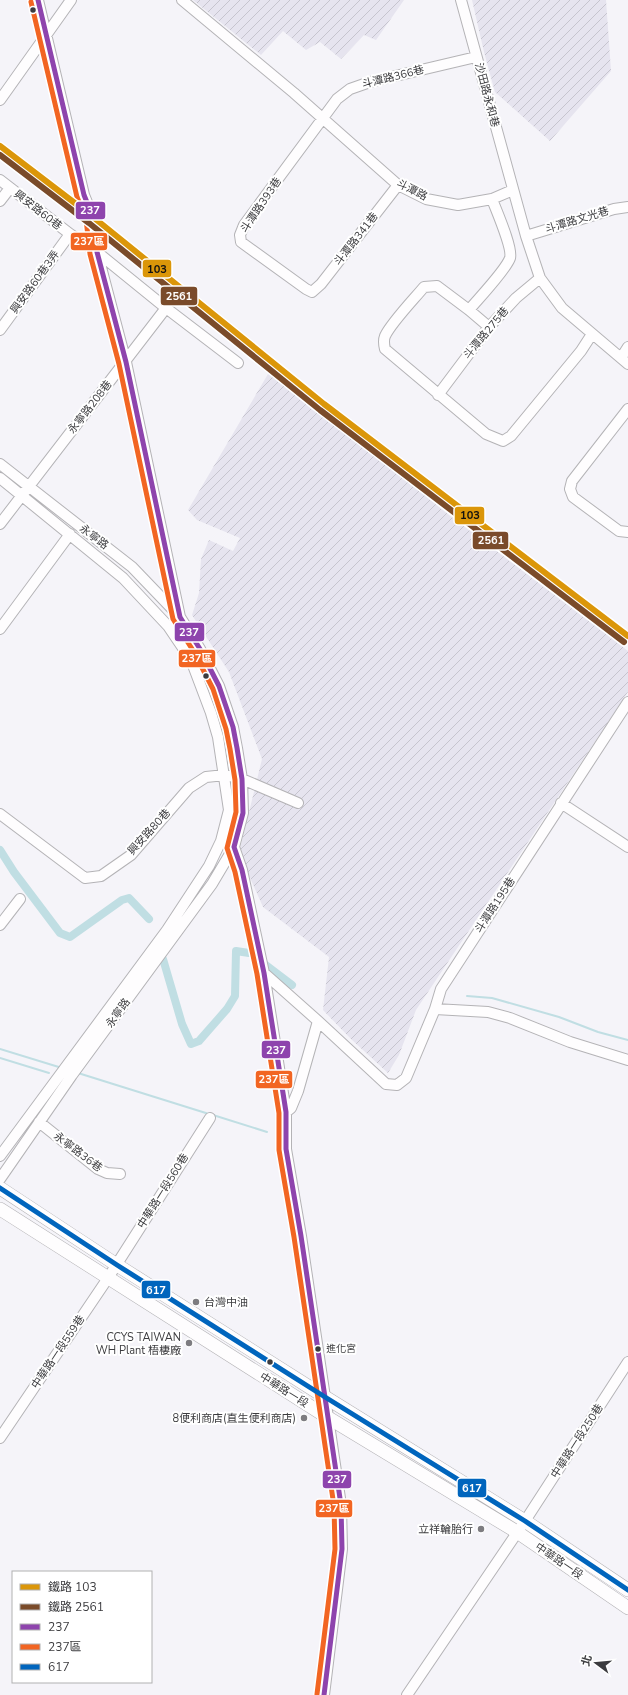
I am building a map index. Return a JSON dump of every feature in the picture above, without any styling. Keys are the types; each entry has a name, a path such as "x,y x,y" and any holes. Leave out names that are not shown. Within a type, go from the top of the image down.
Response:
{"main road":[{"name":"中華路一段","path":"0,1188 116,1265 525,1521 628,1590"},
{"name":"中華路一段","path":"0,1209 327,1417 517,1532 628,1608"}],"street":[{"path":"38,0 84,195 93,218 98,252 126,362 180,617 168,626"},
{"path":"0,100 71,0"},
{"name":"斗潭路","path":"182,0 322,118 398,185 426,199 458,205 492,199 513,190"},
{"name":"沙田路永和巷","path":"460,0 513,190"},
{"name":"斗潭路366巷","path":"322,118 337,99 350,89 370,82 476,57"},
{"name":"斗潭路393巷","path":"312,292 247,248 241,242 240,234 244,225 322,118"},
{"name":"興安路60巷","path":"0,180 70,234 98,252 166,308 238,362"},
{"name":"斗潭路341巷","path":"312,292 321,284 398,185"},
{"path":"0,201 10,188"},
{"path":"513,190 540,278 562,308 624,361 628,347"},
{"path":"469,310 498,276 510,258 510,248 492,199"},
{"name":"斗潭路文光巷","path":"526,236 614,209 628,207"},
{"name":"興安路60巷3弄","path":"0,330 70,234"},
{"name":"斗潭路275巷","path":"438,394 489,328 516,298 540,278"},
{"path":"489,328 469,310 437,286 429,286 424,287 384,337 383,343 385,349 486,434 503,441 511,436 592,334"},
{"name":"永寧路208巷","path":"0,524 166,308"},
{"path":"628,409 572,481 570,489 573,497 619,531 628,532"},
{"name":"永寧路","path":"0,464 132,567 180,617 200,649 219,686 233,727 242,779 243,813 234,847 203,897 0,1178"},
{"name":"永寧路","path":"0,478 123,578 168,626 190,660 211,713 218,737 225,775 229,810 222,841 209,866 167,930 0,1156"},
{"path":"0,629 70,534"},
{"name":"斗潭路195巷","path":"318,1021 386,1084 397,1085 406,1078 436,1009 440,989 628,702"},
{"name":"興安路80巷","path":"0,814 85,878 101,876 131,855 189,788 206,777 225,775 242,779 298,803"},
{"path":"561,803 628,847"},
{"path":"222,841 234,847 242,870 264,973 286,1112 286,1149 339,1491 342,1549 324,1695"},
{"path":"0,925 20,899"},
{"path":"264,973 318,1021 298,1091 291,1108 286,1112"},
{"path":"436,1009 488,1012 510,1018 570,1042 628,1060"},
{"name":"中華路一段560巷","path":"116,1265 210,1118"},
{"name":"永寧路36巷","path":"39,1122 98,1169 107,1174 120,1174"},
{"name":"中華路一段559巷","path":"0,1438 116,1265"},
{"name":"中華路一段250巷","path":"407,1695 525,1521 628,1362"}],"shaded area":[{"path":"193,0 404,0 376,40 364,35 341,59 320,42 306,50 283,31 261,55"},
{"path":"472,0 606,0 611,71 550,141 495,92"},
{"path":"268,374 347,433 449,515 628,651 628,692 416,1010 399,1055 388,1073 351,1039 323,1010 329,957 263,907 239,853 262,759 229,672 192,615 199,593 201,559 209,540 233,551 240,538 197,520 188,510"}],"waterway":[{"path":"0,850 14,872 60,933 70,937 122,900 129,898 149,919"},
{"path":"163,959 182,1024 191,1044 199,1041 227,1009 235,996 236,951 249,953"},
{"path":"263,963 292,985"},
{"path":"467,996 492,998 559,1017 598,1032 628,1040"},
{"path":"0,1049 62,1068"},
{"path":"0,1058 49,1073"},
{"path":"78,1073 209,1114"},
{"path":"213,1115 267,1132"}],"rail line":[{"name":"103","path":"0,146 93,217 324,404 628,636"},
{"name":"2561","path":"0,155 89,223 320,410 624,642"}],"transit line":[{"name":"237","path":"38,0 84,195 93,217 97,252 126,362 180,617 200,649 219,686 233,727 237,748 242,779 243,813 234,847 242,870 264,973 286,1112 286,1149 301,1236 341,1505 342,1549 324,1695"},
{"name":"237區","path":"31,2 77,197 86,219 90,254 119,364 173,619 194,652 213,689 226,729 230,749 235,780 236,812 227,848 235,872 257,974 279,1113 279,1150 294,1237 334,1506 335,1549 317,1694"},
{"name":"617","path":"0,1188 117,1265 325,1397 525,1521 628,1590"}],"place":[{"name":"台灣中油","path":"196,1302"},
{"name":"CCYS TAIWAN WH Plant 梧棲廠","path":"189,1343"},
{"name":"進化宮","path":"318,1349"},
{"name":"8便利商店(直生便利商店)","path":"304,1418"},
{"name":"立祥輪胎行","path":"481,1529"}]}
